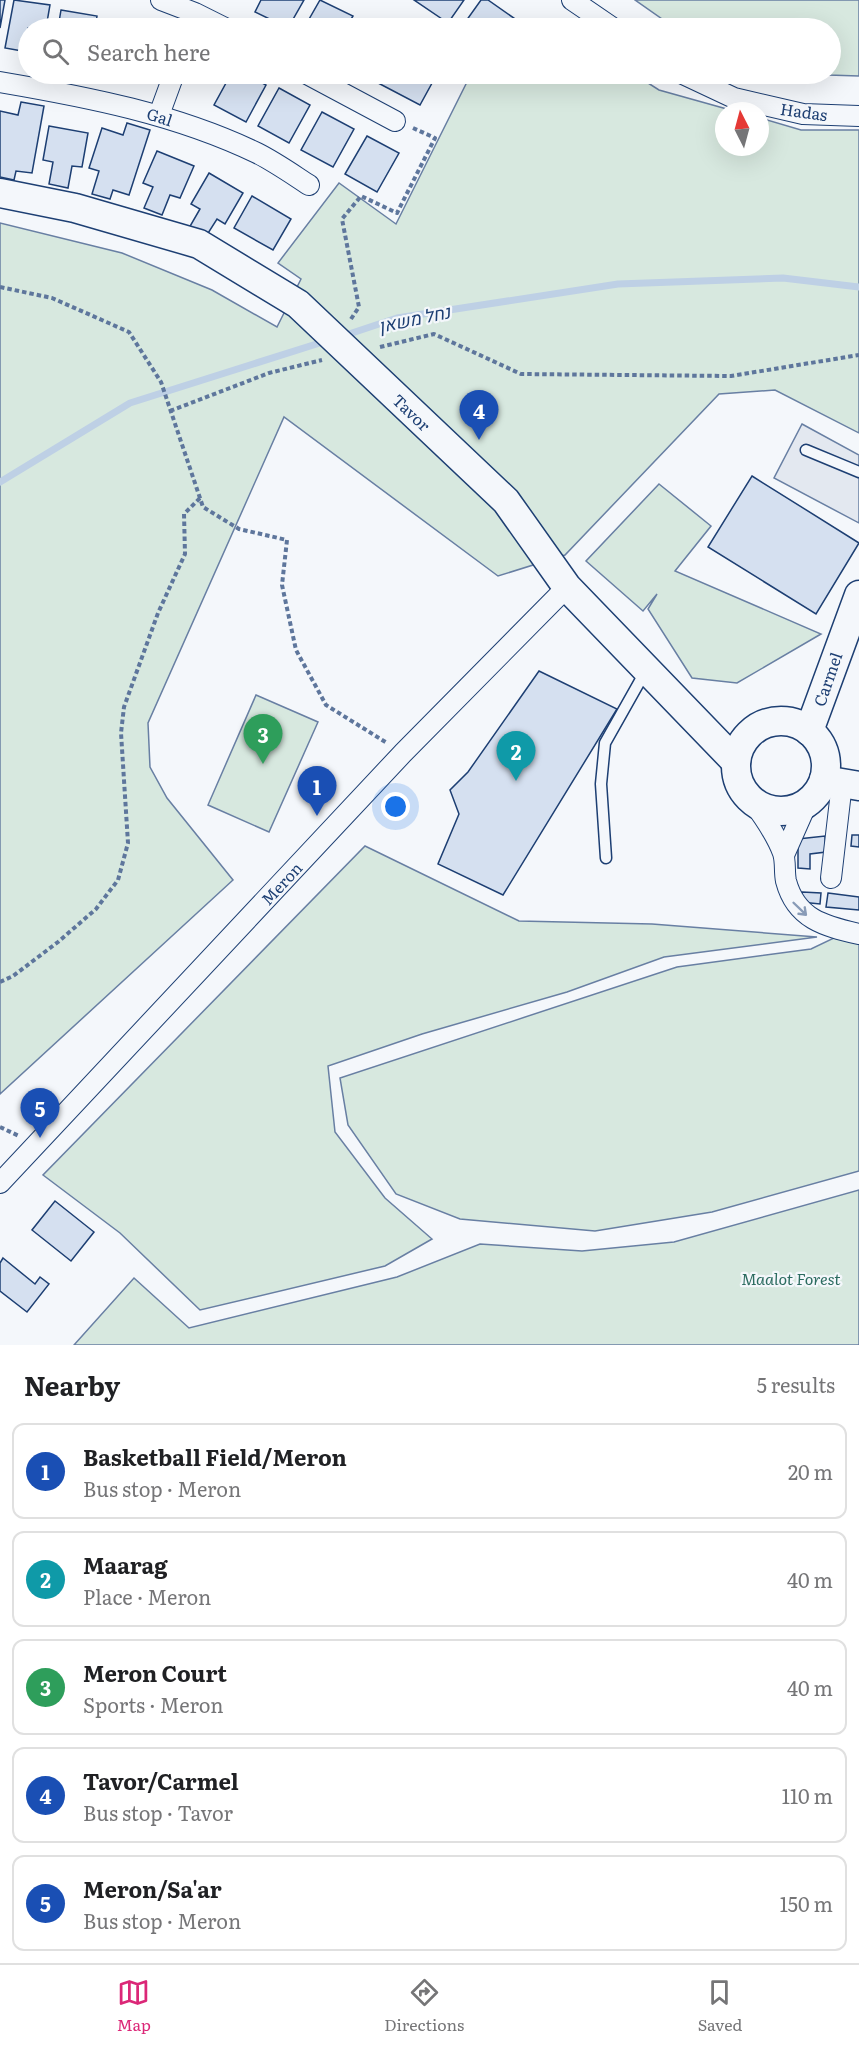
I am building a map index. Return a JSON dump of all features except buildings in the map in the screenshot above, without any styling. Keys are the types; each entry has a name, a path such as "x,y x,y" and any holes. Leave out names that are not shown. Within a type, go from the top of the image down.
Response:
{"street":[{"path":"161,0 188,18"},
{"path":"572,0 598,18"},
{"name":"Gal","path":"0,82 82,96 159,115 258,154 309,184"},
{"path":"159,115 170,84"},
{"path":"327,84 395,121"},
{"name":"Hadas","path":"705,84 735,98 803,114 859,116"},
{"name":"Tavor","path":"0,194 75,208 199,244 298,304 331,348 506,501 567,587 736,762"},
{"name":"Meron","path":"0,1183 403,753 567,587"},
{"name":"Carmel","path":"809,731 859,595"},
{"path":"831,878 842,783 818,740 809,731 797,724 783,721 757,728 739,749 736,762 737,777 742,790 770,827 784,855 785,878 792,900 810,918 833,928 859,934"},
{"path":"752,801 765,808 780,811 794,809 807,803 818,793 842,783"},
{"path":"784,855 807,803"}],"lane":[{"path":"806,450 859,472"},
{"path":"606,858 601,784 605,743 647,668"}],"path":[{"path":"170,411 331,348 359,307 342,219 361,196 397,213 435,138 395,121"},
{"path":"0,287 52,298 129,332 161,382 203,507 239,529 287,540 282,585 296,650 326,705 403,753"},
{"path":"372,348 434,334 521,374 731,376 859,355"},
{"path":"0,982 13,976 58,942 96,909 118,880 128,843 121,733 123,707 158,613 185,554 184,514 200,498"}],"green space":[{"path":"635,0 859,0 859,76 841,75 841,18 661,18"},
{"path":"466,84 650,84 659,90 715,106 715,156 769,156 769,121 801,130 859,130 859,433 775,390 719,394 565,555 498,576 284,417 148,723 150,767 167,798 233,880 0,1094 0,223 122,253 212,290 277,327 301,279 278,263 339,183 396,224"},
{"path":"659,484 711,526 675,571 821,634 737,683 692,678 648,609 657,594 643,611 586,561"},
{"path":"256,695 318,722 269,832 208,805"},
{"path":"365,846 519,921 652,924 817,937 664,957 567,992 422,1034 328,1066 335,1132 385,1198 432,1239 385,1266 200,1310 120,1233 43,1175"},
{"path":"859,926 859,1171 712,1212 595,1231 460,1219 396,1194 348,1125 340,1078 677,967 811,949"},
{"name":"Maalot Forest","path":"859,1190 859,1345 74,1345 134,1278 189,1328 397,1277 480,1244 582,1251 674,1242"}],"shaded area":[{"path":"802,424 859,455 859,523 774,478"}],"waterway":[{"name":"נחל משאן","path":"343,336 397,318 618,284 783,278 859,287"},
{"name":"נחל משאן","path":"0,482 130,403 326,341"}],"place":[{"name":"Tavor/Carmel","path":"479,440"},
{"name":"Meron Court","path":"263,764"},
{"name":"Maarag","path":"516,781"},
{"name":"Basketball Field/Meron","path":"317,816"},
{"name":"Meron/Sa'ar","path":"40,1138"}]}
